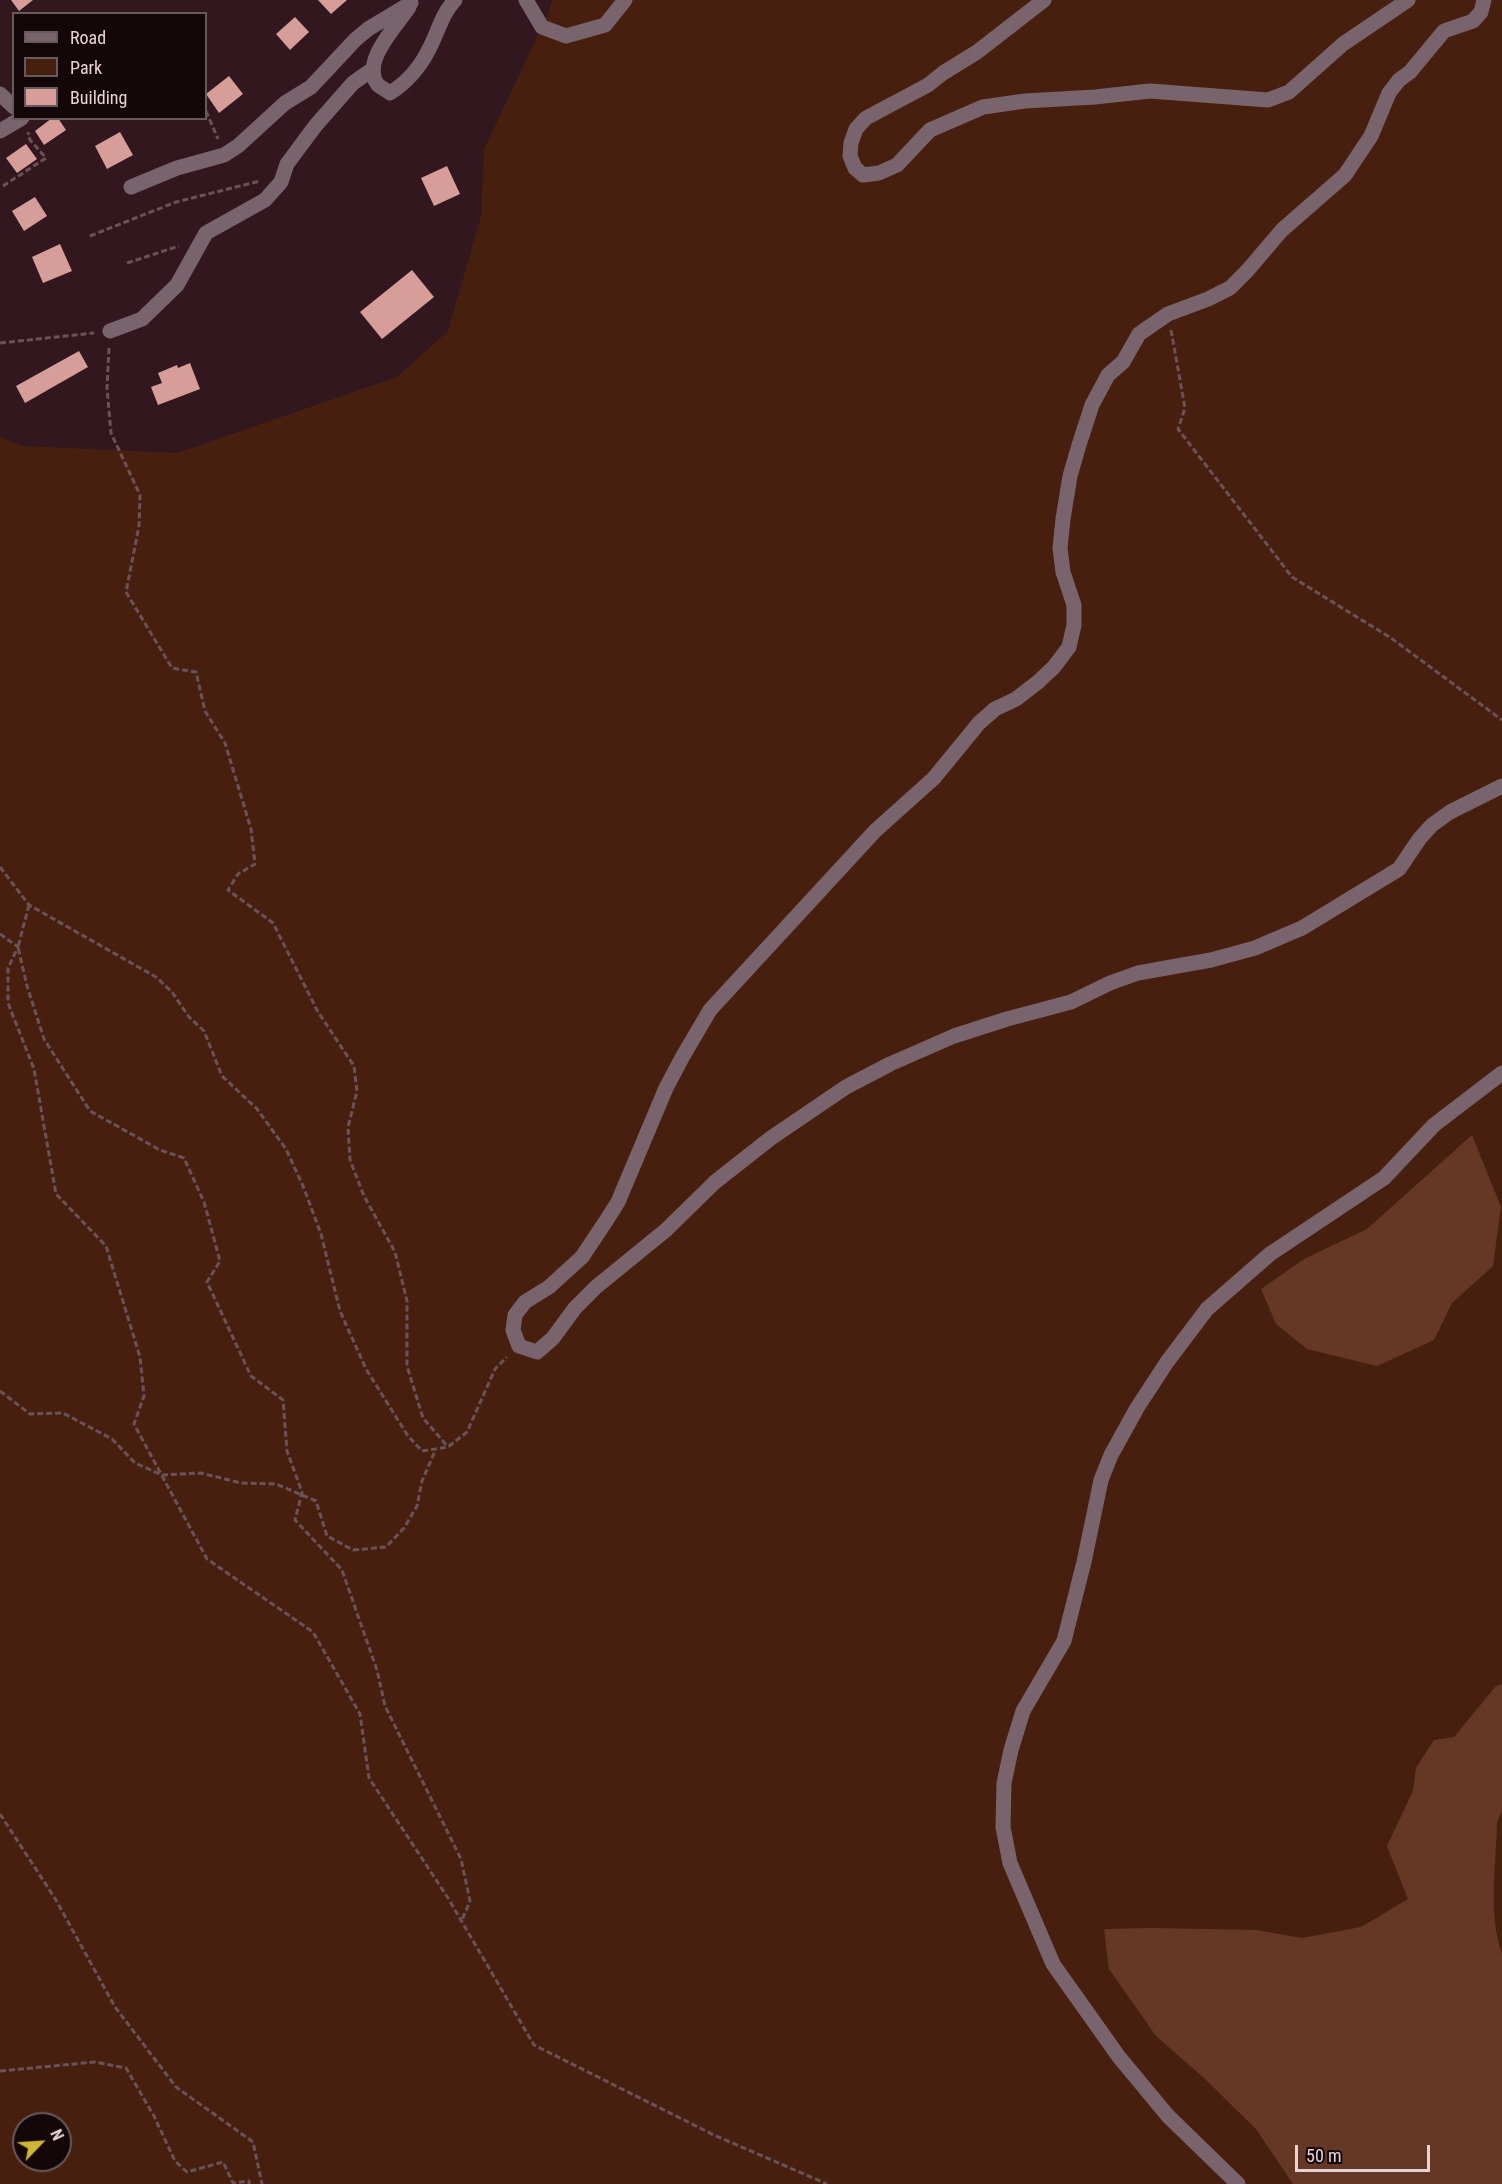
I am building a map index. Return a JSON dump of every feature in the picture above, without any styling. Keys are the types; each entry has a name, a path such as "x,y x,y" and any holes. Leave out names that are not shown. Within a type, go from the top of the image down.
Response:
{"street":[{"path":"412,1 375,56 373,69 378,85 390,93 400,87 410,76 428,51 447,8 455,0"},
{"path":"526,0 542,27 566,36 605,25 625,0"},
{"path":"1044,0 977,52 928,85 866,118 856,129 851,143 850,156 855,168 863,175 879,173 897,165 930,130 983,107 1025,101 1150,91 1268,100 1289,92 1343,44 1408,0"},
{"path":"1484,0 1481,12 1473,21 1444,32 1410,72 1399,80 1389,93 1371,136 1345,175 1282,230 1230,288 1168,314 1139,334 1123,362 1108,375 1092,405 1070,476 1060,548 1063,572 1074,605 1074,625 1069,647 1054,667 1038,682 1016,699 995,709 979,723 934,778 875,831 710,1010 666,1088 618,1202 606,1221 582,1257 549,1287 525,1302 515,1315 513,1330 519,1346 537,1352 545,1347 575,1308 596,1287 666,1230 715,1182 780,1131 846,1087 890,1064 954,1036 1071,1002 1110,983 1138,973 1222,957 1255,948 1302,928 1399,870 1420,838 1432,825 1450,812 1502,786"},
{"path":"131,187 177,168 224,155 238,146 285,103 311,87 368,29 412,1"},
{"path":"110,331 142,319 177,285 206,234 265,200 282,182 287,164 316,125 353,83 373,69"},
{"path":"0,94 12,105"},
{"path":"0,130 25,124"},
{"path":"1238,2184 1168,2116 1119,2058 1053,1964 1010,1863 1003,1827 1004,1783 1011,1750 1023,1711 1064,1641 1101,1480 1111,1455 1137,1408 1167,1362 1207,1309 1270,1254 1384,1178 1434,1125 1502,1072"}],"path":[{"path":"207,113 224,155"},
{"path":"3,186 46,158 30,140 25,124"},
{"path":"90,236 176,202 267,178 287,164"},
{"path":"127,263 180,245"},
{"path":"1168,314 1185,408 1178,429 1292,577 1391,638 1502,720"},
{"path":"0,343 110,331 107,388 111,433 140,495 139,526 126,592 172,668 196,672 205,711 225,742 251,829 255,864 238,874 228,890 273,923 318,1012 354,1066 357,1091 348,1127 350,1160 364,1196 395,1252 407,1301 407,1366 423,1418 447,1447"},
{"path":"0,867 29,905 156,977 172,992 189,1017 204,1031 222,1076 257,1109 286,1149 321,1234 340,1311 366,1369 408,1436 422,1451 447,1447 467,1432 495,1369 519,1346"},
{"path":"29,905 18,947 8,968 8,1003 34,1069 56,1194 106,1246 140,1357 144,1396 134,1424 207,1559 314,1632 360,1714 369,1778 461,1921 534,2045 714,2135 827,2184"},
{"path":"0,934 18,947 27,986 44,1039 90,1111 160,1150 184,1158 204,1202 220,1261 207,1282 251,1376 283,1400 287,1451 301,1494 295,1520 342,1570 377,1670 384,1706 461,1859 470,1901 461,1921"},
{"path":"0,1391 30,1414 63,1413 112,1439 135,1463 162,1475 201,1473 241,1483 276,1484 301,1494 316,1502 327,1536 354,1550 386,1547 404,1528 417,1506 422,1482 436,1449"},
{"path":"0,1814 56,1900 115,2007 176,2087 253,2142 262,2184"},
{"path":"0,2071 95,2062 126,2068 154,2116 175,2161 187,2172 223,2162 232,2184 249,2181 249,2184"}],"green space":[{"path":"552,0 1502,0 1502,2184 0,2184 0,437 23,446 177,453 397,377 448,331 481,216 484,149 548,14"}],"shaded area":[{"path":"1472,1135 1501,1207 1493,1266 1452,1303 1434,1340 1377,1366 1307,1349 1276,1324 1261,1289 1304,1259 1367,1229"},
{"path":"1502,1684 1502,1811 1497,1823 1494,1906 1495,1923 1502,1954 1502,2184 1293,2184 1256,2129 1204,2078 1156,2036 1109,1969 1104,1929 1256,1930 1302,1938 1361,1927 1408,1899 1387,1846 1413,1791 1416,1768 1434,1740 1454,1737 1496,1686"}],"building":[{"path":"11,0 33,0 19,11"},
{"path":"318,0 347,0 331,14"},
{"path":"295,17 309,32 290,50 276,34"},
{"path":"229,76 243,94 219,113 207,93"},
{"path":"49,120 59,120 66,130 44,145 35,131"},
{"path":"120,132 133,155 107,169 95,146"},
{"path":"26,144 37,159 17,173 6,158"},
{"path":"447,166 460,194 434,206 421,178"},
{"path":"35,197 47,216 24,231 12,211"},
{"path":"60,244 72,271 43,283 32,257"},
{"path":"412,270 434,297 382,339 360,312"},
{"path":"79,351 88,367 25,403 16,386"},
{"path":"190,363 200,389 158,405 151,387 162,383 158,373 177,365 178,368"}]}
